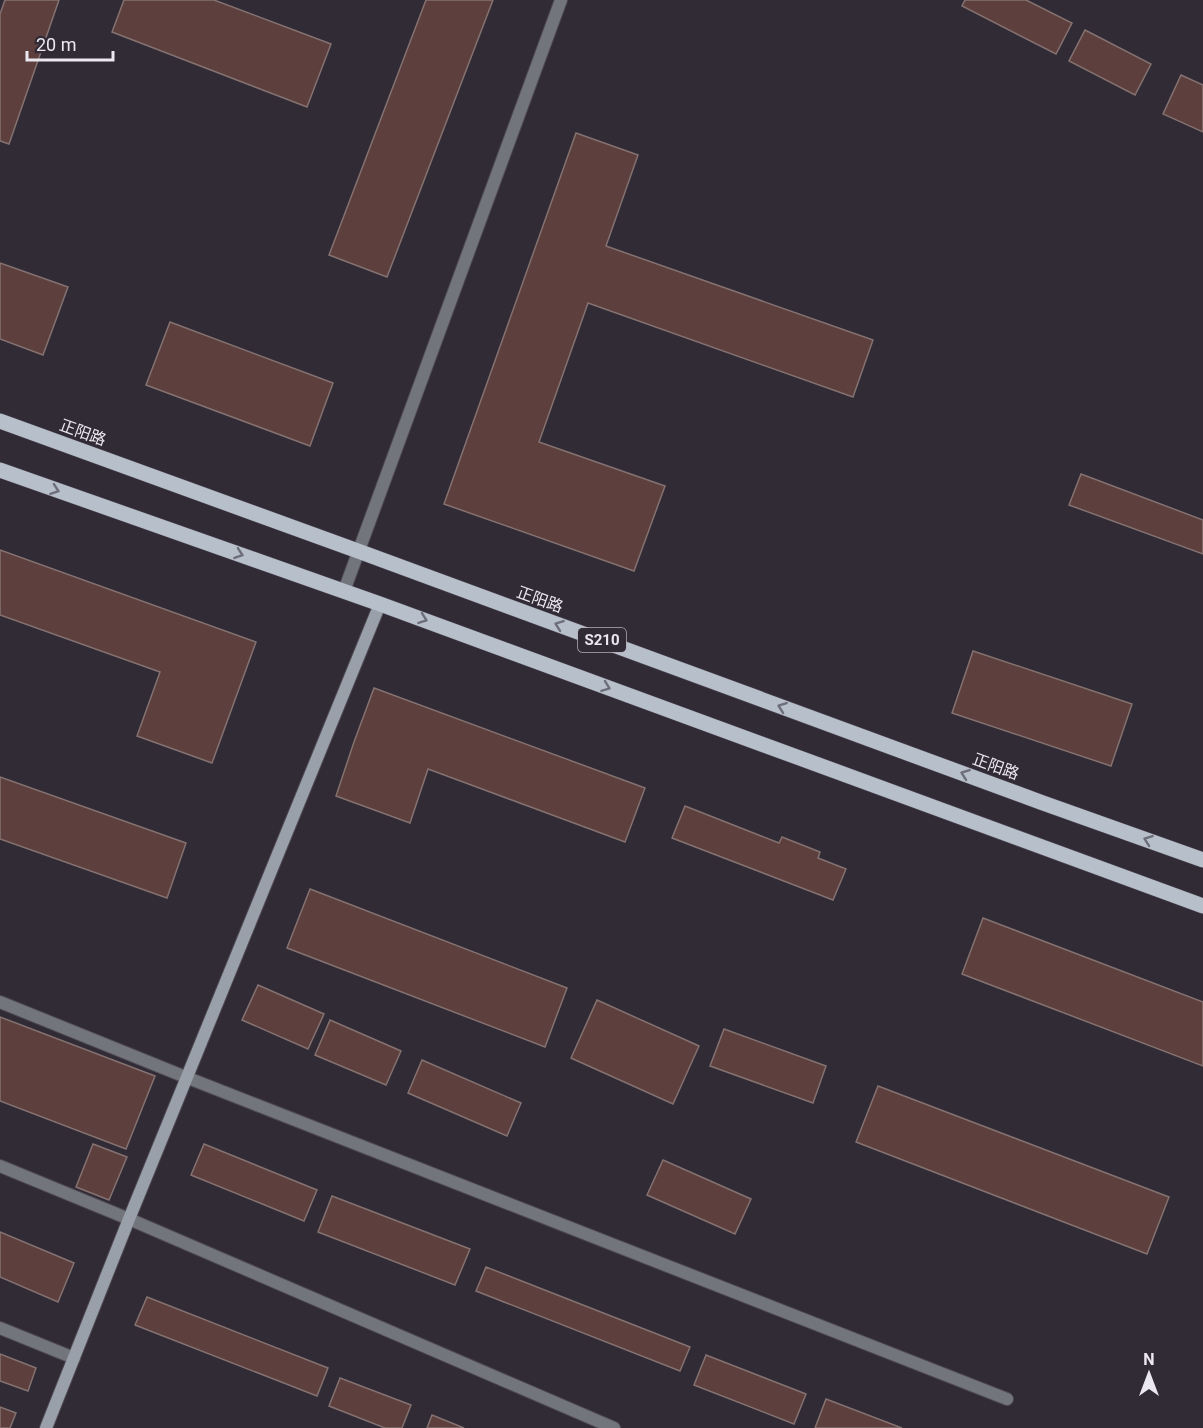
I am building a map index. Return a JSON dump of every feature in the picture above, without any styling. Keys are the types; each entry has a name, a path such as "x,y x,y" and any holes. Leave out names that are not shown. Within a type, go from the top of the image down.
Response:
{"main road":[{"name":"正阳路","path":"0,422 1203,860"},
{"path":"0,470 380,604 1203,906"}],"street":[{"path":"344,591 561,0"},
{"path":"46,1428 380,604"},
{"path":"0,1002 1007,1399"},
{"path":"0,1166 615,1428"},
{"path":"0,1328 74,1358"}],"building":[{"path":"5,0 59,0 9,144 0,141 0,14"},
{"path":"124,0 214,0 331,44 307,107 112,32"},
{"path":"426,0 493,0 387,277 329,255"},
{"path":"965,0 1026,0 1072,23 1056,54 962,6"},
{"path":"1085,30 1151,64 1135,95 1069,61"},
{"path":"1181,75 1203,85 1203,132 1163,114"},
{"path":"576,133 638,155 606,246 873,340 853,397 588,303 539,442 665,486 634,571 444,504"},
{"path":"0,263 68,287 43,355 0,339"},
{"path":"170,322 333,383 310,446 146,385"},
{"path":"1081,474 1203,520 1203,554 1069,505"},
{"path":"0,550 256,642 212,763 137,736 160,672 0,615"},
{"path":"973,651 1132,704 1111,766 952,713"},
{"path":"374,688 645,788 625,842 428,769 410,823 336,796"},
{"path":"0,777 186,843 167,898 0,839"},
{"path":"685,806 779,843 782,837 820,852 818,858 846,869 833,900 672,838"},
{"path":"310,889 567,988 545,1047 287,948"},
{"path":"983,918 1203,1002 1203,1066 962,974"},
{"path":"258,985 324,1014 308,1049 242,1020"},
{"path":"597,1000 699,1046 673,1104 571,1058"},
{"path":"0,1017 155,1076 126,1149 0,1101"},
{"path":"330,1020 401,1051 386,1085 315,1055"},
{"path":"724,1029 826,1066 813,1103 710,1066"},
{"path":"422,1060 521,1103 507,1136 408,1093"},
{"path":"878,1086 1169,1197 1147,1254 856,1142"},
{"path":"93,1144 127,1157 109,1200 76,1187"},
{"path":"204,1144 317,1190 304,1221 191,1175"},
{"path":"663,1160 751,1199 735,1234 647,1195"},
{"path":"332,1196 470,1249 455,1285 318,1232"},
{"path":"0,1232 74,1263 58,1302 0,1277"},
{"path":"486,1267 690,1347 680,1371 476,1291"},
{"path":"147,1297 328,1368 317,1396 135,1325"},
{"path":"0,1354 36,1368 28,1391 0,1381"},
{"path":"706,1355 806,1394 794,1424 694,1385"},
{"path":"340,1378 411,1405 402,1428 385,1428 329,1406"},
{"path":"826,1399 902,1428 815,1428"},
{"path":"0,1407 16,1413 10,1428 0,1428"},
{"path":"432,1415 464,1428 427,1428"}]}
